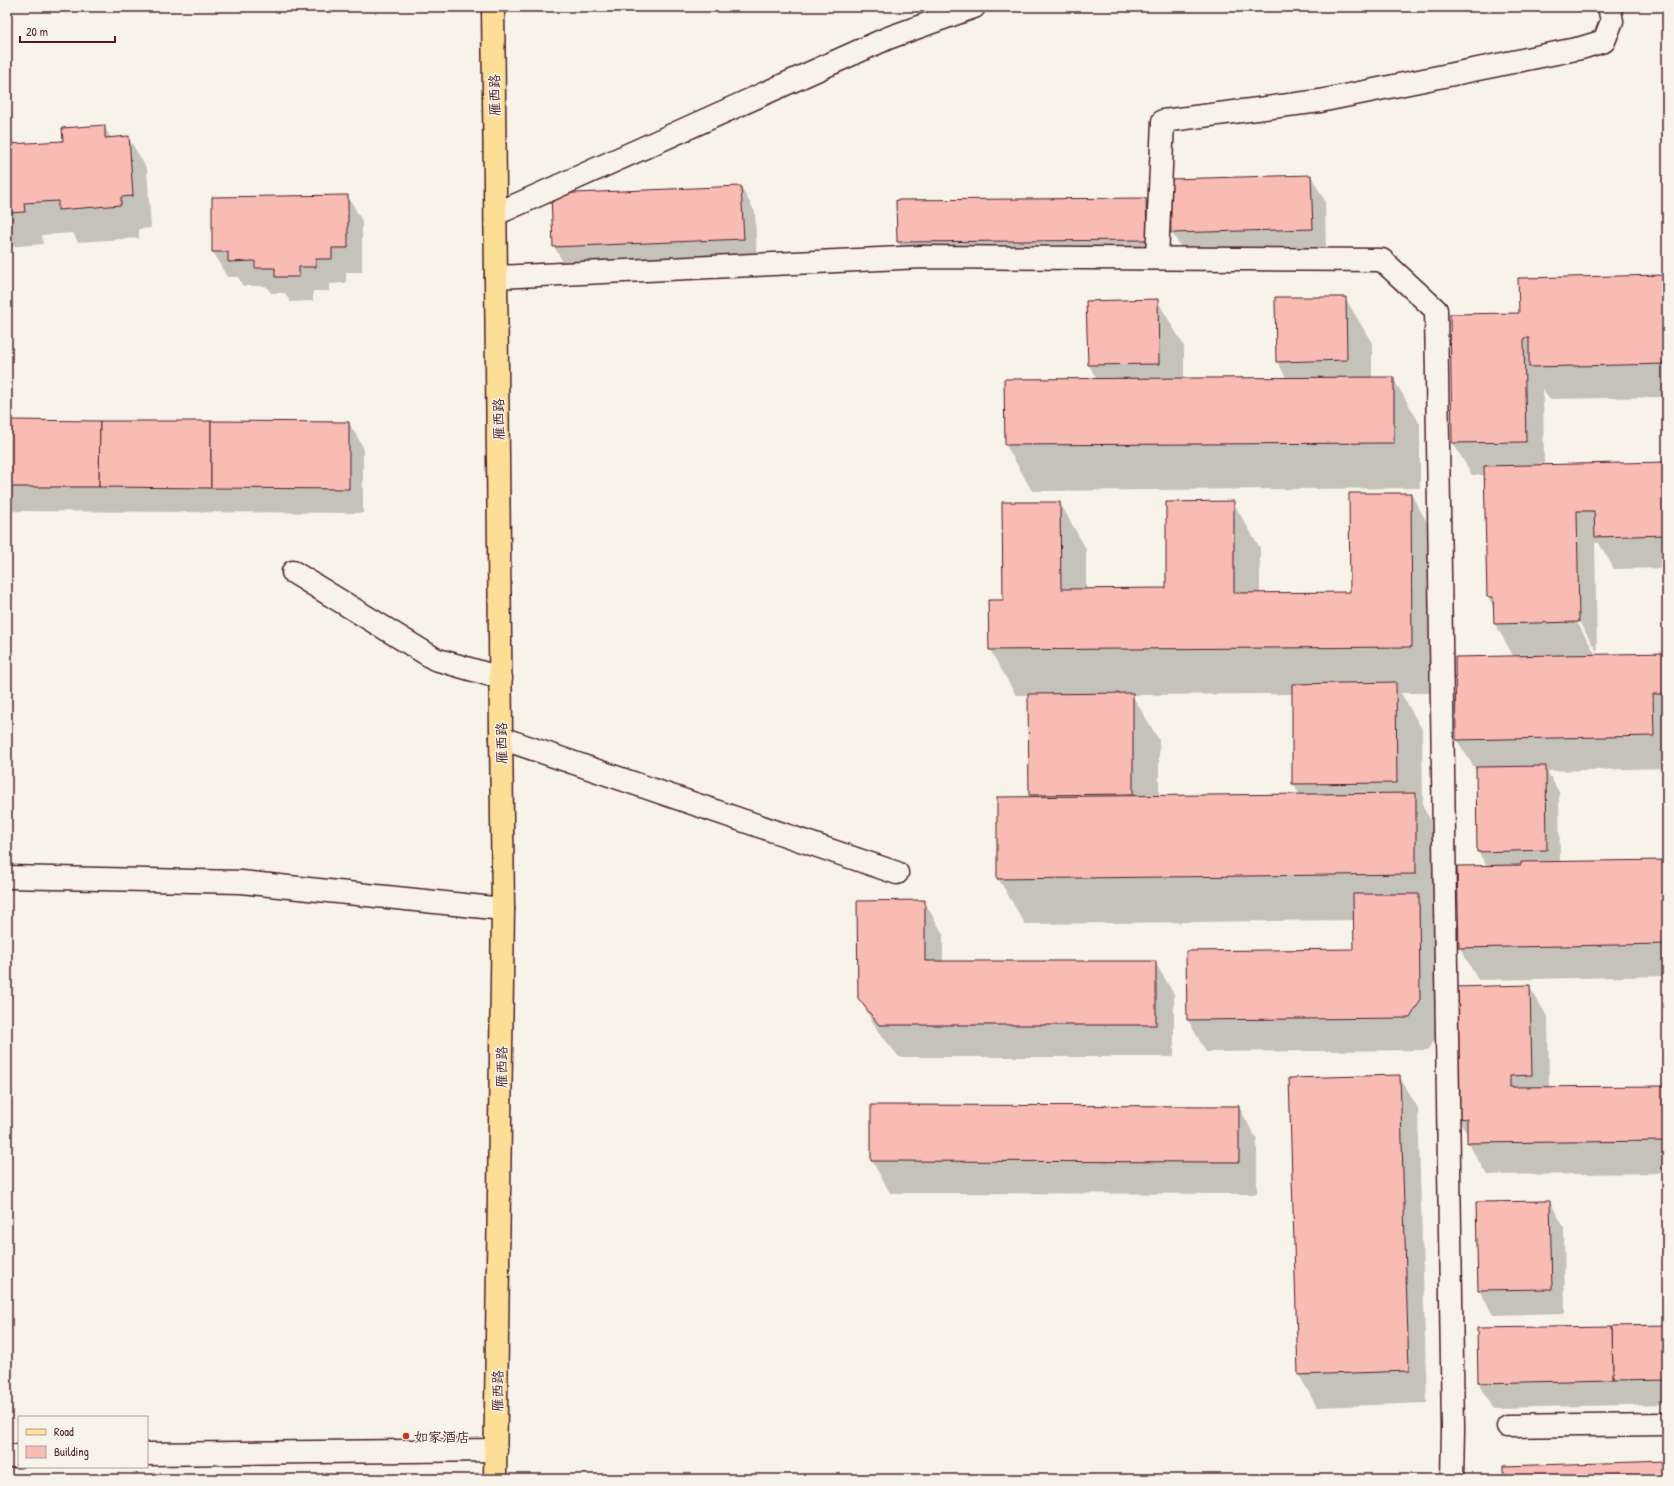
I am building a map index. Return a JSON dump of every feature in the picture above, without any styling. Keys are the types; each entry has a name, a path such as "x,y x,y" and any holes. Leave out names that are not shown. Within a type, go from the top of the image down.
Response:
{"main road":[{"name":"雁西路","path":"493,7 503,909 495,1479"}],"street":[{"path":"496,214 888,38 974,7"},
{"path":"1157,258 1163,121 1320,101 1580,48 1604,41 1611,14"},
{"path":"496,277 922,257 1382,260 1436,310 1453,1405 1452,1479"},
{"path":"293,572 435,659 501,678"},
{"path":"501,738 897,873"},
{"path":"7,877 241,882 503,909"},
{"path":"1508,1426 1667,1424"},
{"path":"148,1454 496,1450"},
{"path":"7,1456 18,1456"}],"building":[{"path":"105,125 105,138 129,136 133,196 121,197 121,205 58,210 58,201 24,203 25,212 7,213 7,132 9,132 10,144 63,141 62,128"},
{"path":"1311,175 1313,229 1171,233 1170,179"},
{"path":"741,186 744,239 553,247 551,194"},
{"path":"348,195 348,248 332,248 332,259 316,259 316,267 299,267 299,277 275,277 275,268 255,268 255,261 228,262 228,252 212,252 212,197"},
{"path":"1146,198 1147,240 897,242 896,200"},
{"path":"1667,275 1667,364 1529,367 1529,338 1524,338 1526,442 1452,443 1450,314 1519,313 1518,278"},
{"path":"1275,297 1346,297 1347,360 1276,362"},
{"path":"1158,299 1159,364 1088,365 1086,301"},
{"path":"1394,377 1394,443 1005,445 1004,379"},
{"path":"7,420 100,421 99,487 7,487"},
{"path":"100,421 211,421 211,488 99,487"},
{"path":"211,421 349,422 349,489 211,488"},
{"path":"1667,462 1667,535 1595,537 1594,511 1577,511 1579,622 1494,624 1493,597 1487,597 1484,466"},
{"path":"1349,493 1411,493 1412,647 989,650 988,600 1003,600 1002,502 1060,502 1061,589 1166,588 1166,502 1234,501 1234,593 1350,592"},
{"path":"1667,653 1667,826 1664,694 1653,694 1654,736 1456,740 1455,657"},
{"path":"1396,682 1397,783 1292,784 1292,684"},
{"path":"1133,693 1133,794 1029,795 1028,694"},
{"path":"1546,766 1547,850 1477,852 1476,767"},
{"path":"1416,793 1416,874 997,879 997,797"},
{"path":"1667,860 1667,944 1459,948 1457,866 1521,865 1521,862"},
{"path":"1353,894 1419,894 1420,1001 1410,1018 1187,1020 1186,951 1354,949"},
{"path":"925,900 925,961 1156,961 1156,1025 879,1025 858,998 857,901"},
{"path":"1530,985 1532,1075 1510,1076 1510,1087 1667,1086 1667,1141 1467,1143 1467,1119 1457,1118 1455,987"},
{"path":"1400,1075 1409,1371 1298,1375 1289,1078"},
{"path":"871,1105 1239,1106 1239,1162 871,1161"},
{"path":"1550,1201 1552,1289 1478,1290 1476,1202"},
{"path":"1667,1325 1667,1379 1613,1380 1612,1326"},
{"path":"1612,1326 1613,1380 1478,1383 1477,1328"},
{"path":"1667,1461 1667,1479 1504,1479 1504,1466"}],"place":[{"name":"如家酒店","path":"406,1436"}]}
